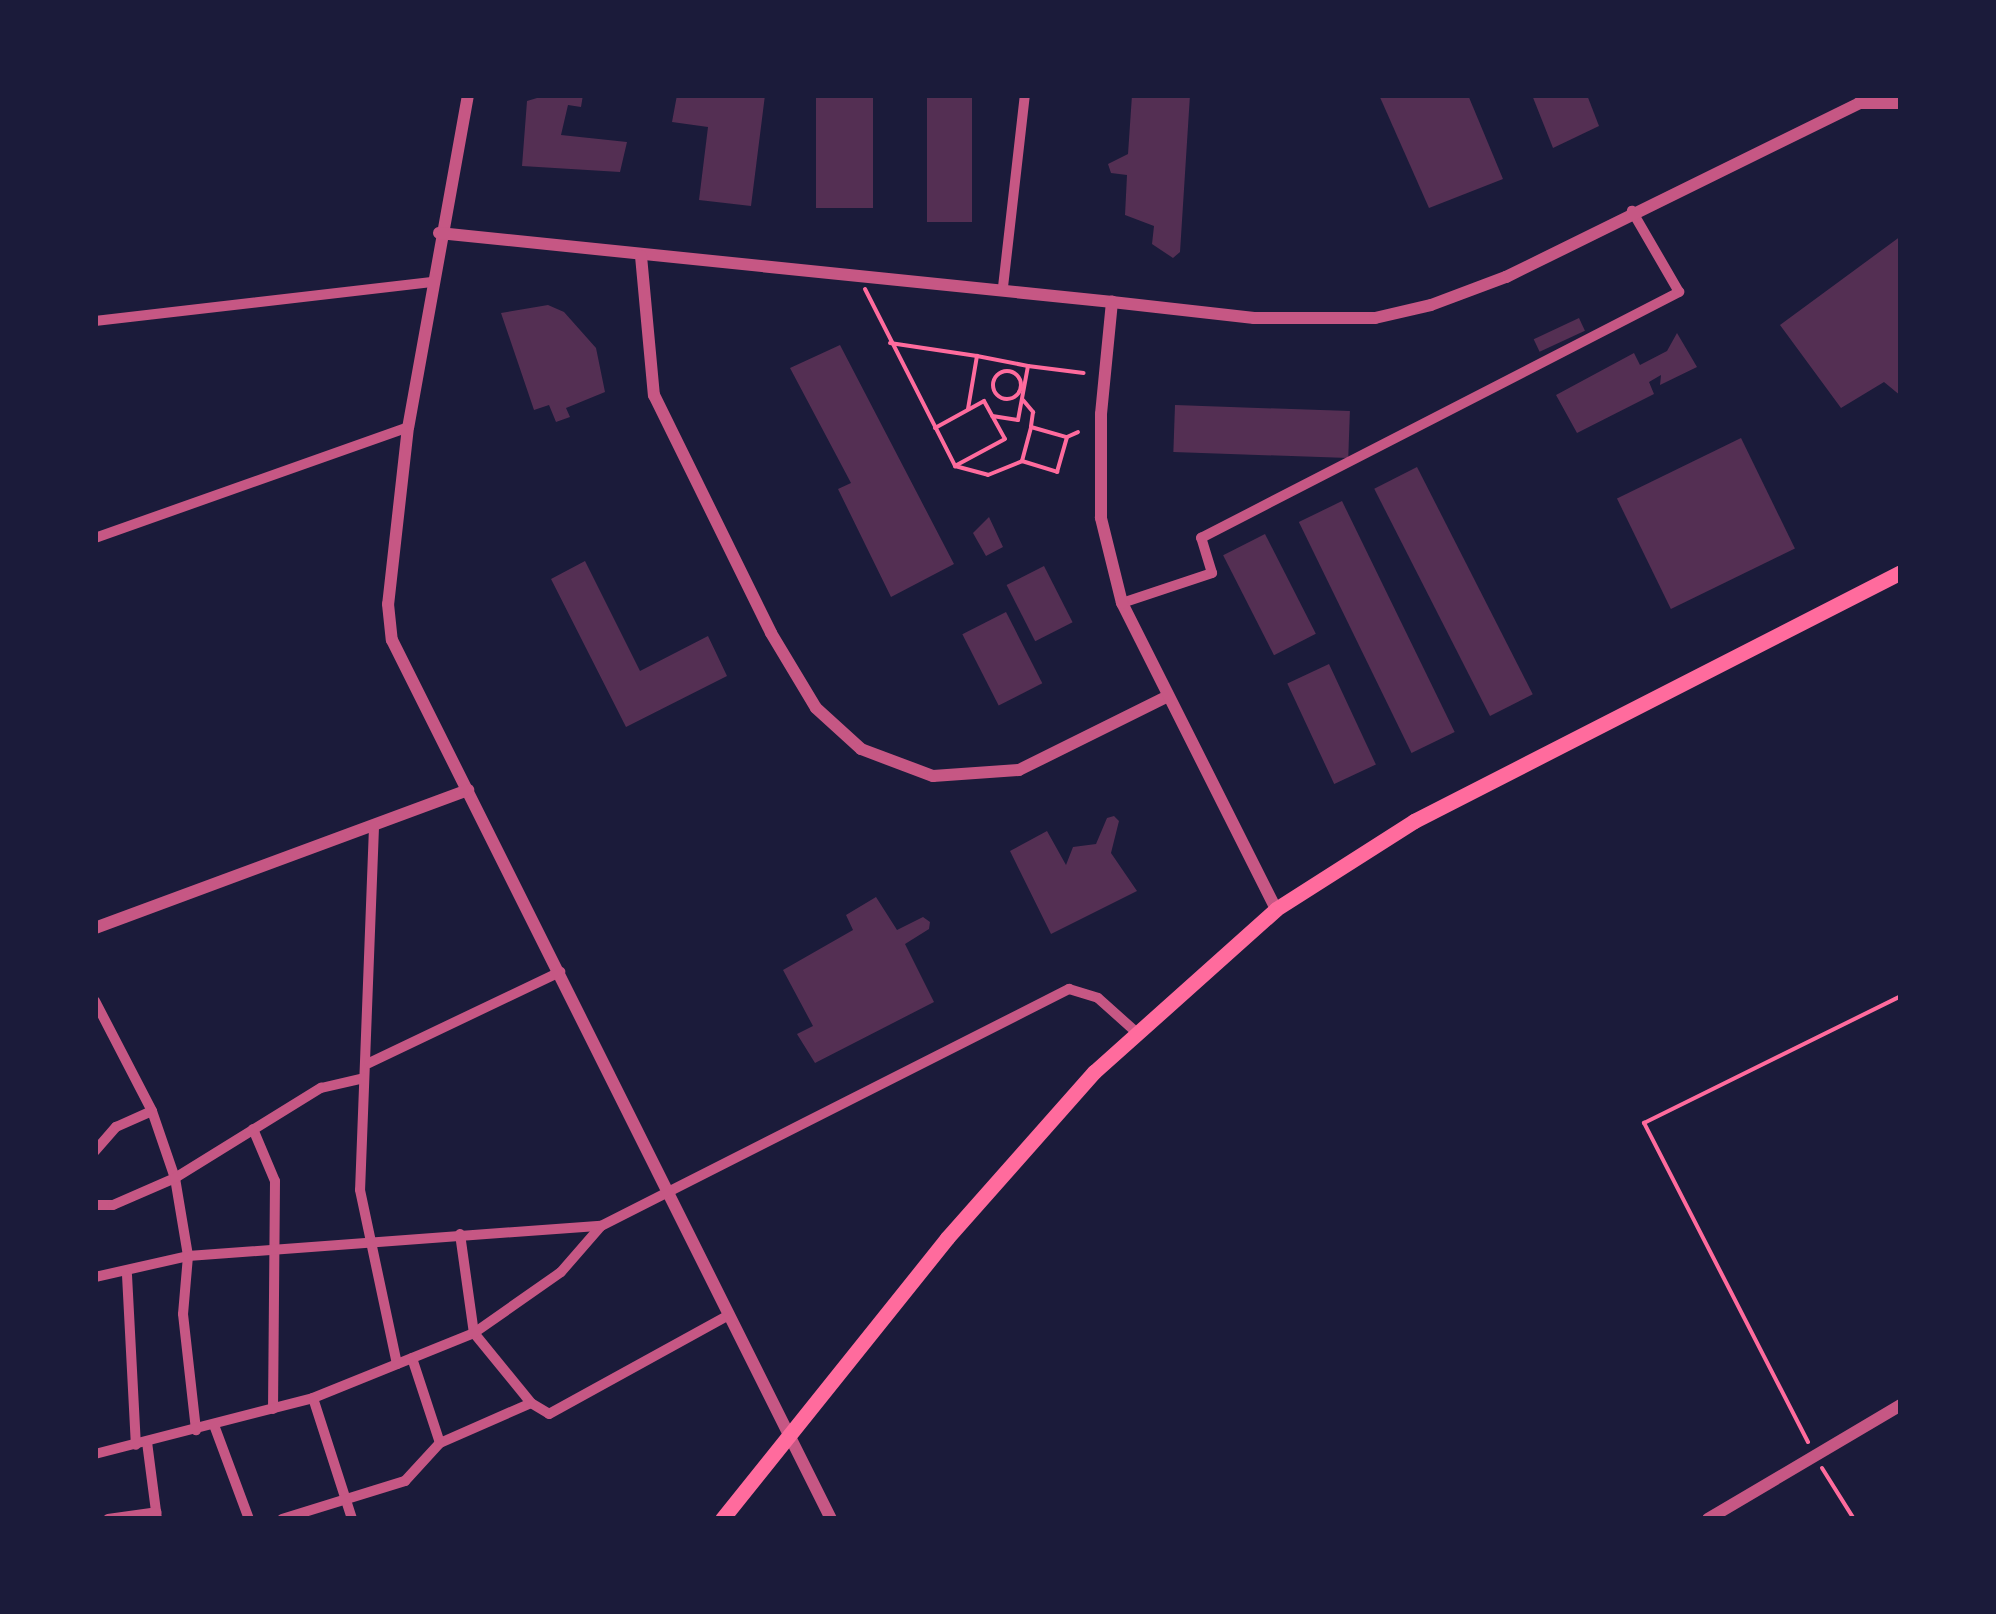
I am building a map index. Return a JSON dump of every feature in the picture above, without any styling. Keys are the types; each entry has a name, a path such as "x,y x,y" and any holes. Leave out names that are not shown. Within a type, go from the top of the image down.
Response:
{"main road":[{"path":"722,1519 947,1238 1136,1032 1276,910 1414,820 1901,572"}],"street":[{"path":"468,95 439,233 408,427 388,604 392,640 792,1433 831,1519"},
{"path":"1003,287 1025,95"},
{"path":"439,233 641,256 1003,287 1254,318 1375,318 1506,277 1632,211 1858,103 1901,103"},
{"path":"1122,604 1212,573 1201,538 1679,292 1632,211"},
{"path":"641,256 654,395 771,633 816,708 861,749 934,776 1020,770 1166,697"},
{"path":"95,321 432,282"},
{"path":"1112,302 1101,414 1102,518 1122,604 1276,910"},
{"path":"95,538 408,427"},
{"path":"95,928 468,790"},
{"path":"374,827 369,1063 364,1078 360,1190 397,1364"},
{"path":"369,1063 560,972"},
{"path":"95,1278 128,1275 188,1256 369,1238 601,1226 1069,989 1098,998 1136,1032"},
{"path":"96,1010 152,1111 175,1178 188,1256 182,1314 196,1430"},
{"path":"95,1206 113,1206 175,1178 321,1088 364,1078"},
{"path":"95,1151 116,1127 152,1111"},
{"path":"253,1129 276,1180 270,1249 273,1409"},
{"path":"95,1454 313,1398 474,1332 561,1272 601,1226"},
{"path":"460,1234 474,1332 531,1403 548,1414 729,1314"},
{"path":"108,1519 157,1516 141,1443 128,1275"},
{"path":"412,1358 440,1443"},
{"path":"313,1398 352,1519"},
{"path":"282,1519 405,1480 440,1443 531,1403"},
{"path":"1708,1519 1901,1406"},
{"path":"214,1425 248,1519"}],"path":[{"path":"861,275 890,343 954,466 988,475 1022,461 1057,472"},
{"path":"890,343 1084,373"},
{"path":"968,409 978,356"},
{"path":"992,416 1018,420 1028,366"},
{"path":"1000,373 1020,380 1011,398 996,393 1000,373"},
{"path":"1022,399 1032,412 1022,461"},
{"path":"935,428 984,400 1006,439 954,466"},
{"path":"1031,427 1066,437 1078,432"},
{"path":"1060,481 1057,472 1066,437"},
{"path":"1854,1519 1816,1458 1644,1123 1901,996"}],"building":[{"path":"547,95 583,95 581,107 568,105 561,135 627,142 620,172 522,166 527,101"},
{"path":"677,95 765,95 751,206 699,200 708,127 672,122"},
{"path":"816,95 873,95 873,208 816,208"},
{"path":"927,95 972,95 972,222 927,222"},
{"path":"1132,95 1190,95 1180,252 1173,258 1152,244 1154,226 1125,215 1127,175 1111,173 1108,164 1128,154"},
{"path":"1379,95 1468,95 1503,179 1429,208"},
{"path":"1532,95 1587,95 1599,126 1553,148"},
{"path":"1901,236 1901,396 1884,382 1841,408 1780,325"},
{"path":"548,305 564,312 596,348 605,392 566,408 570,417 556,422 549,405 534,410 501,313"},
{"path":"1579,318 1585,331 1540,352 1534,339"},
{"path":"1677,333 1697,367 1660,385 1661,375 1649,382 1654,394 1577,433 1556,395 1634,353 1640,365 1667,351"},
{"path":"840,345 954,564 891,597 838,489 851,483 790,368"},
{"path":"1175,405 1350,411 1348,458 1173,452"},
{"path":"1741,438 1795,549 1671,609 1617,498"},
{"path":"1417,467 1533,694 1490,716 1374,489"},
{"path":"1342,501 1455,732 1412,753 1299,522"},
{"path":"989,517 1003,547 986,556 973,533"},
{"path":"1265,534 1316,634 1274,655 1223,555"},
{"path":"585,561 640,671 708,636 727,676 626,727 551,579"},
{"path":"1044,566 1073,622 1035,641 1007,585"},
{"path":"1006,612 1042,683 999,706 962,634"},
{"path":"1329,664 1376,765 1334,784 1287,683"},
{"path":"1114,816 1119,821 1111,853 1137,891 1051,934 1010,851 1047,831 1066,865 1073,847 1096,844 1107,818"},
{"path":"876,897 897,930 923,917 930,922 929,929 905,944 934,1002 815,1063 797,1034 813,1026 783,970 853,930 846,915"}]}
